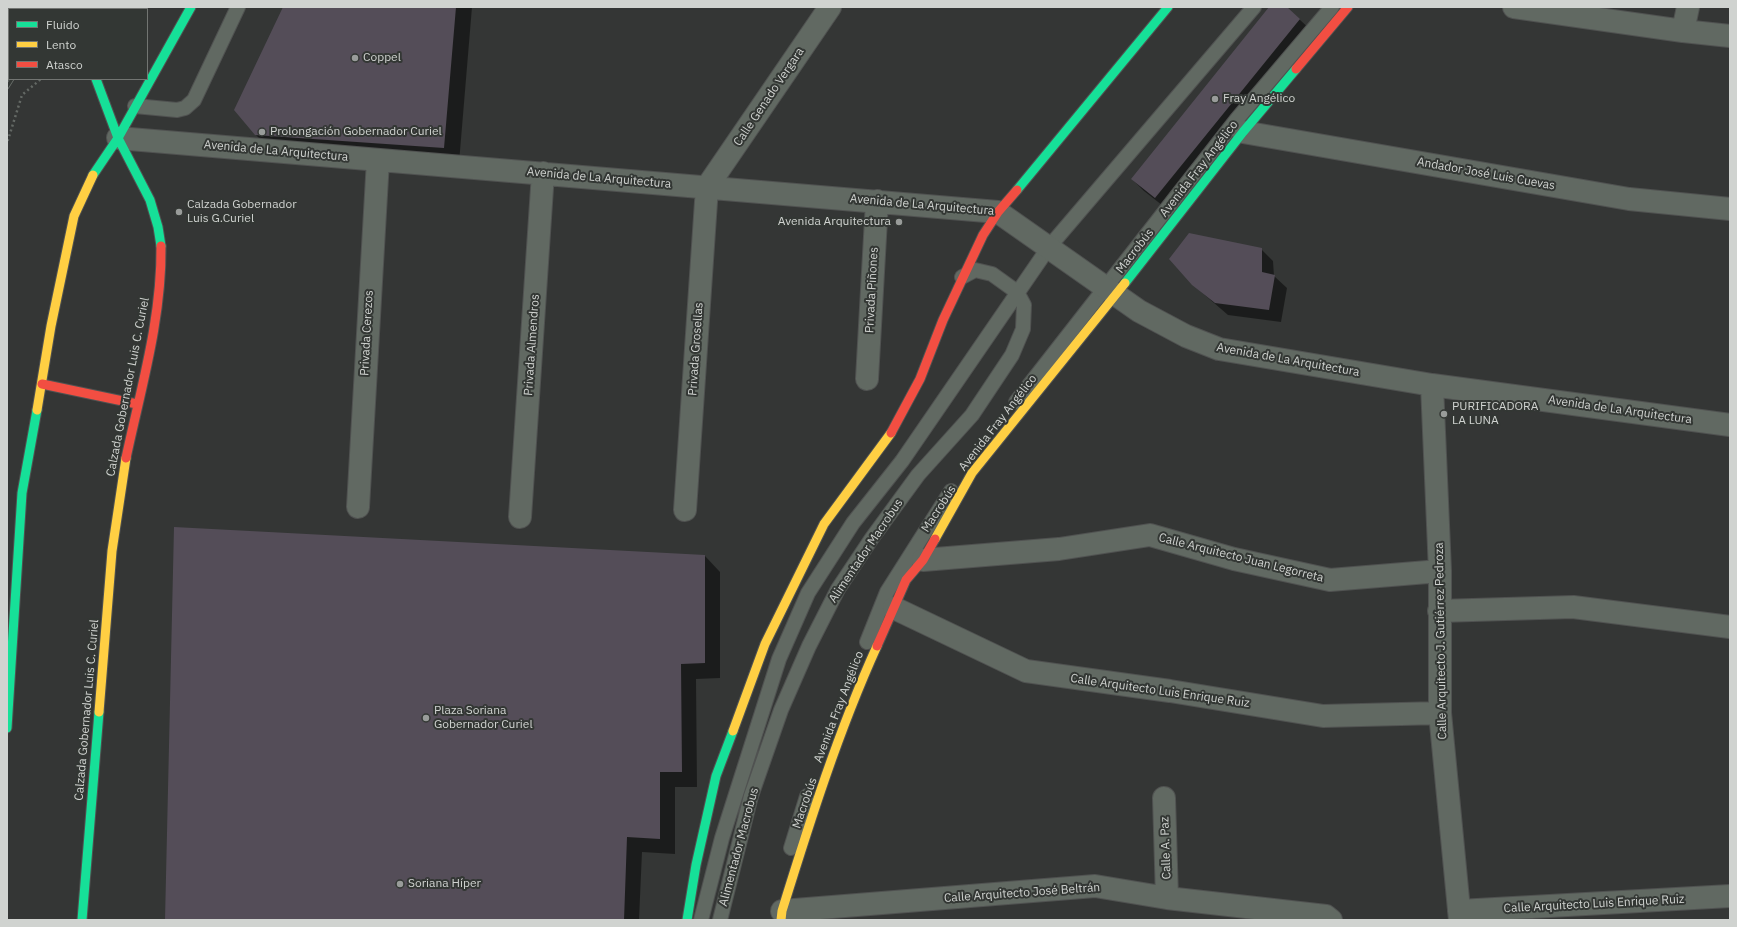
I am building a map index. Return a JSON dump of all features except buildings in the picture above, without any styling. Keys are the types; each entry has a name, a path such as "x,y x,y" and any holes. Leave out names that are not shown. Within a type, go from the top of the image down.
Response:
{"street":[{"path":"7,728 22,493 51,326 74,216 92,174 118,138 191,7"},
{"name":"Calle Genado Vergara","path":"707,187 830,7"},
{"path":"686,920 696,865 716,776 765,644 824,524 888,436 920,379 962,276 983,235 998,212 1168,7"},
{"name":"Avenida Fray Angélico","path":"778,917 822,786 864,674 906,580 923,560 972,473 1110,292 1348,7"},
{"path":"1514,7 1683,31 1730,36"},
{"path":"1683,31 1688,7"},
{"name":"Calzada Gobernador Luis C. Curiel","path":"82,920 112,551 125,461 156,317 160,278 161,247 158,227 150,200 118,138 96,80"},
{"name":"Andador José Luis Cuevas","path":"1243,132 1629,199 1730,209"},
{"name":"Avenida de La Arquitectura","path":"118,138 998,212 1110,292 1157,322 1219,349 1432,384 1730,425"},
{"name":"Privada Cerezos","path":"358,507 378,160"},
{"name":"Privada Almendros","path":"520,517 543,173"},
{"name":"Privada Grosellas","path":"685,510 707,187"},
{"name":"Privada Piñones","path":"867,379 878,201"},
{"path":"42,384 137,404"},
{"name":"Calle Arquitecto J. Gutiérrez Pedroza","path":"1432,384 1440,570 1440,713 1459,916"},
{"name":"Calle Arquitecto Juan Legorreta","path":"923,560 1059,549 1150,535 1234,559 1330,580 1440,570"},
{"path":"1439,611 1573,607 1730,627"},
{"name":"Calle Arquitecto Luis Enrique Ruiz","path":"894,608 1026,671 1170,691 1323,716 1440,713"},
{"name":"Calle A. Paz","path":"1164,798 1167,898"},
{"name":"Calle Arquitecto José Beltrán","path":"778,917 1095,886 1167,898 1326,916 1331,920"},
{"name":"Calle Arquitecto Luis Enrique Ruiz","path":"1459,916 1730,896"}],"lane":[{"path":"135,106 177,110 185,108 194,100 238,7"},
{"path":"701,920 722,838 779,659 808,593 853,523 902,461 1049,247 1254,7"},
{"name":"Macrobús","path":"778,917 801,814 827,740 887,592 932,520 976,454 1110,292 1237,119 1332,7"},
{"path":"962,276 975,270 992,274 1017,292"},
{"name":"Alimentador Macrobus","path":"720,920 751,796 781,710 809,646 838,589 872,538 918,475 972,415 1012,355 1023,329 1024,305 1017,292"}],"path":[{"path":"8,140 22,95 40,80"}],"railway":[{"path":"7,87 11,80"}],"traffic: fast":[{"path":"93,175 118,138 191,7"},
{"path":"1017,190 1168,7"},
{"path":"1125,283 1243,132 1296,69"},
{"path":"96,80 118,138"},
{"path":"118,138 150,200 158,227 161,246"},
{"path":"7,728 22,493 37,410"},
{"path":"82,920 99,712"},
{"path":"687,920 696,865 716,776 733,731"}],"traffic: slow":[{"path":"37,410 51,326 74,216 93,175"},
{"path":"935,539 972,473 1125,283"},
{"path":"733,731 765,644 824,524 891,433"},
{"path":"99,712 112,551 126,458"},
{"path":"781,920 782,911 825,777 863,678 877,646"}],"traffic: jam":[{"path":"1296,69 1348,7"},
{"path":"891,433 920,379 943,320 983,235 998,212 1017,190"},
{"path":"126,458 150,353 158,300 161,246"},
{"path":"42,384 137,404"},
{"path":"877,646 906,580 923,560 935,539"}],"place":[{"name":"Coppel","path":"355,58"},
{"name":"Fray Angélico","path":"1215,99"},
{"name":"Prolongación Gobernador Curiel","path":"262,132"},
{"name":"Calzada Gobernador Luis G.Curiel","path":"179,212"},
{"name":"Avenida Arquitectura","path":"899,222"},
{"name":"PURIFICADORA LA LUNA","path":"1444,414"},
{"name":"Plaza Soriana Gobernador Curiel","path":"426,718"},
{"name":"Soriana Híper","path":"400,884"}]}
